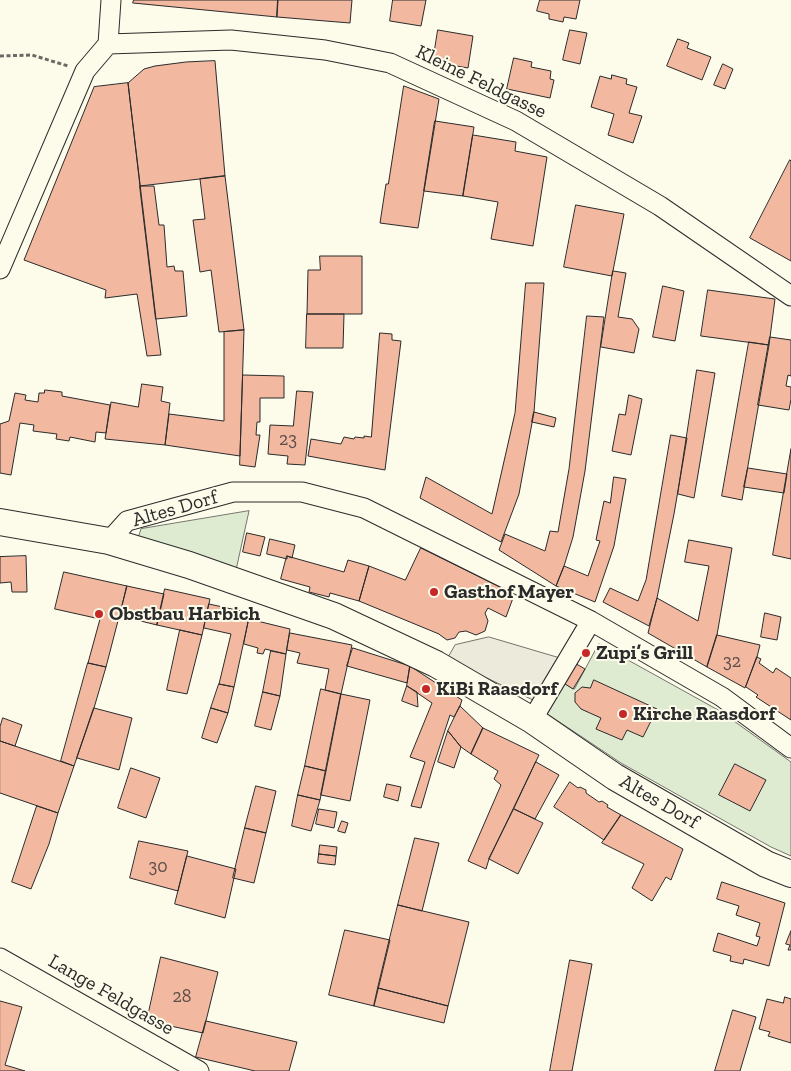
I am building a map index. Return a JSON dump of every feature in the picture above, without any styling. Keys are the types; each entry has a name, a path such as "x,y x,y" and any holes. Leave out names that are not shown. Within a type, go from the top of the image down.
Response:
{"main road":[{"path":"0,522 109,541"},
{"name":"Altes Dorf","path":"109,541 189,566 334,616 436,664 532,720 615,777 766,864 791,874"}],"street":[{"path":"0,269 86,71 108,44 111,0"},
{"name":"Kleine Feldgasse","path":"108,44 231,40 325,50 390,63 516,121 660,206 791,296"},
{"name":"Altes Dorf","path":"109,541 127,521 233,492 302,492 364,508 591,621 722,697 791,748"},
{"path":"532,720 591,621"},
{"name":"Lange Feldgasse","path":"0,958 199,1071"}],"path":[{"path":"0,56 32,55 86,71"}],"green space":[{"path":"249,511 236,570 138,538 141,529"},
{"path":"599,644 720,711 791,762 791,856 771,847 621,763 546,713 562,682 574,689"}],"shaded area":[{"path":"489,637 560,658 535,701 447,659 455,645"}],"building":[{"path":"134,0 278,0 277,17 133,3"},
{"path":"278,0 352,0 350,23 277,17"},
{"path":"393,0 426,0 421,26 390,21"},
{"path":"540,0 580,0 576,19 564,17 563,22 549,19 549,14 537,11"},
{"path":"438,30 473,36 468,68 433,62"},
{"path":"570,30 587,33 580,64 563,60"},
{"path":"678,39 689,43 687,48 711,57 702,80 667,66"},
{"path":"514,58 532,62 531,67 551,71 550,79 554,80 550,98 507,89"},
{"path":"215,61 225,176 140,186 128,83 144,69 155,66"},
{"path":"723,64 733,69 725,89 714,85"},
{"path":"612,75 627,79 626,84 637,87 629,113 642,116 633,143 608,135 614,114 591,107 600,76 611,79"},
{"path":"128,83 161,355 147,356 137,294 105,298 106,290 24,260 94,87"},
{"path":"404,86 439,99 418,228 380,223"},
{"path":"435,121 474,127 463,196 424,191"},
{"path":"473,135 516,142 515,151 547,157 533,246 491,239 498,202 463,196"},
{"path":"791,161 791,261 750,238"},
{"path":"225,176 244,330 219,332 211,270 200,272 193,220 205,219 200,179"},
{"path":"140,186 154,186 159,225 164,225 167,267 174,266 175,271 183,271 187,316 156,319"},
{"path":"576,205 624,214 612,276 564,267"},
{"path":"320,256 362,256 362,314 307,314 308,270 320,270"},
{"path":"613,271 626,273 618,317 632,319 639,329 634,353 601,347"},
{"path":"526,283 544,283 534,412 519,494 501,542 420,498 426,477 492,514 515,413"},
{"path":"663,286 684,291 675,341 653,337"},
{"path":"708,290 775,299 769,345 701,336"},
{"path":"307,314 344,314 343,348 306,348"},
{"path":"587,316 604,317 585,471 573,537 556,586 499,550 505,534 545,551 550,531 558,532 569,469"},
{"path":"244,330 240,456 165,445 169,414 224,421 224,332"},
{"path":"380,333 392,334 392,340 401,341 385,470 308,456 311,439 341,444 344,437 354,439 355,437 371,437"},
{"path":"770,337 791,340 791,376 788,375 786,386 791,387 789,410 758,405"},
{"path":"749,342 769,345 742,500 722,496"},
{"path":"697,370 715,373 694,498 678,494"},
{"path":"243,375 284,376 284,398 260,398 260,422 257,422 256,435 260,435 255,467 240,465"},
{"path":"142,384 163,387 161,401 170,403 165,445 105,439 111,402 138,407"},
{"path":"45,390 62,392 62,396 110,405 106,433 96,432 95,442 70,437 69,441 56,439 57,434 33,431 34,425 20,423 11,475 0,473 0,424 9,421 15,393 26,395 25,400 38,402 39,393 44,393"},
{"path":"297,391 313,392 305,465 287,464 288,456 268,454 270,425 293,426"},
{"path":"629,395 642,399 631,455 612,451 619,414 625,415"},
{"path":"534,412 556,418 554,427 532,422"},
{"path":"671,435 687,438 674,514 657,598 649,626 603,602 610,588 638,601 646,580"},
{"path":"791,449 791,559 773,555"},
{"path":"748,468 787,474 784,493 744,487"},
{"path":"614,477 626,479 614,546 595,602 556,586 564,566 588,576 600,541 596,540 604,501 610,503"},
{"path":"247,533 265,537 260,556 243,552"},
{"path":"270,539 295,545 292,558 287,556 287,559 267,554"},
{"path":"689,540 732,548 717,635 707,667 648,633 657,598 698,621 709,566 685,562"},
{"name":"Gasthof Mayer","path":"421,548 498,586 513,598 506,617 488,608 485,613 488,621 485,631 476,635 466,631 459,632 455,638 447,640 439,634 359,601 369,566 405,580"},
{"path":"26,556 27,592 12,592 11,582 0,583 0,557"},
{"path":"287,556 344,572 348,560 369,566 359,601 330,593 329,597 309,592 310,587 281,579"},
{"name":"Obstbau Harbich","path":"64,572 127,586 106,667 88,663 100,619 55,609"},
{"path":"127,586 164,594 157,625 120,616"},
{"path":"165,589 210,599 202,635 157,625"},
{"path":"209,604 250,613 234,687 219,684 231,634 204,628"},
{"path":"765,613 781,617 777,640 761,637"},
{"path":"249,619 290,629 286,654 265,649 263,654 257,653 258,648 244,644"},
{"path":"180,630 202,635 187,694 167,690"},
{"path":"290,633 352,645 341,694 325,690 329,669 297,663 300,653 287,650"},
{"path":"717,635 760,645 745,688 707,667"},
{"path":"353,648 410,666 407,683 347,666"},
{"path":"271,651 286,654 280,696 263,692"},
{"path":"757,657 761,659 759,663 773,673 776,668 791,678 791,720 756,697 758,695 746,687"},
{"path":"573,662 585,669 573,689 562,682"},
{"path":"88,663 106,667 74,766 61,761"},
{"path":"410,666 462,700 454,717 450,715 421,808 411,806 425,762 410,757 432,703 407,686"},
{"name":"Kirche Raasdorf","path":"594,680 657,709 643,737 627,730 622,740 596,729 601,718 581,709 575,702 575,693 582,687 590,688"},
{"path":"219,684 234,687 228,713 211,708"},
{"path":"407,686 417,692 418,707 402,701"},
{"path":"321,689 341,694 326,771 305,766"},
{"path":"263,692 280,696 271,730 255,726"},
{"path":"341,694 370,700 350,801 321,795"},
{"path":"460,706 483,728 471,754 461,747 448,731"},
{"path":"94,708 132,718 119,770 77,758"},
{"path":"211,708 228,713 217,743 202,738"},
{"path":"3,718 22,725 15,746 0,741 0,727"},
{"path":"483,728 539,755 486,869 468,861 501,785 494,779 498,771 471,754"},
{"path":"448,731 461,747 454,768 438,762"},
{"path":"0,741 74,766 58,813 0,793"},
{"path":"536,762 559,775 535,819 514,809"},
{"path":"735,764 766,780 750,811 719,795"},
{"path":"305,766 326,771 320,800 298,795"},
{"path":"131,768 160,778 146,818 118,808"},
{"path":"570,782 578,788 586,790 586,793 599,802 602,801 608,805 607,807 621,815 604,840 554,807"},
{"path":"387,784 401,787 398,801 384,797"},
{"path":"256,786 276,791 266,833 245,828"},
{"path":"298,795 320,800 311,831 292,826"},
{"path":"37,806 58,813 49,844 31,889 12,882"},
{"path":"319,809 337,812 334,828 316,824"},
{"path":"514,809 543,823 518,874 489,859"},
{"path":"621,815 683,849 671,880 666,877 652,901 632,888 644,864 602,843"},
{"path":"342,821 348,823 345,833 338,831"},
{"path":"245,828 266,833 254,883 233,878"},
{"path":"415,838 439,843 422,911 398,905"},
{"path":"139,841 188,851 178,891 130,878"},
{"path":"320,845 337,847 336,856 319,854"},
{"path":"319,854 336,856 335,865 318,863"},
{"path":"187,856 236,869 225,918 175,904"},
{"path":"722,882 785,903 769,966 744,959 743,964 730,961 731,956 713,951 718,933 757,946 760,937 756,936 760,923 736,915 739,906 717,899"},
{"path":"398,905 469,922 448,1006 378,988"},
{"path":"345,930 390,940 374,1006 329,995"},
{"path":"791,931 791,950 788,950 790,945 786,944"},
{"path":"161,957 218,972 203,1033 147,1021"},
{"path":"570,960 592,964 572,1071 550,1071"},
{"path":"378,988 448,1006 444,1023 374,1006"},
{"path":"785,997 791,999 791,1043 768,1036 770,1032 759,1029 767,999 783,1003"},
{"path":"0,1001 22,1007 5,1065 25,1071 0,1071"},
{"path":"733,1010 756,1017 740,1071 715,1071"},
{"path":"206,1021 297,1042 289,1071 255,1071 196,1057"}],"place":[{"name":"Gasthof Mayer","path":"434,592"},
{"name":"Obstbau Harbich","path":"99,614"},
{"name":"Zupi’s Grill","path":"586,653"},
{"name":"KiBi Raasdorf","path":"426,689"},
{"name":"Kirche Raasdorf","path":"623,714"}]}
